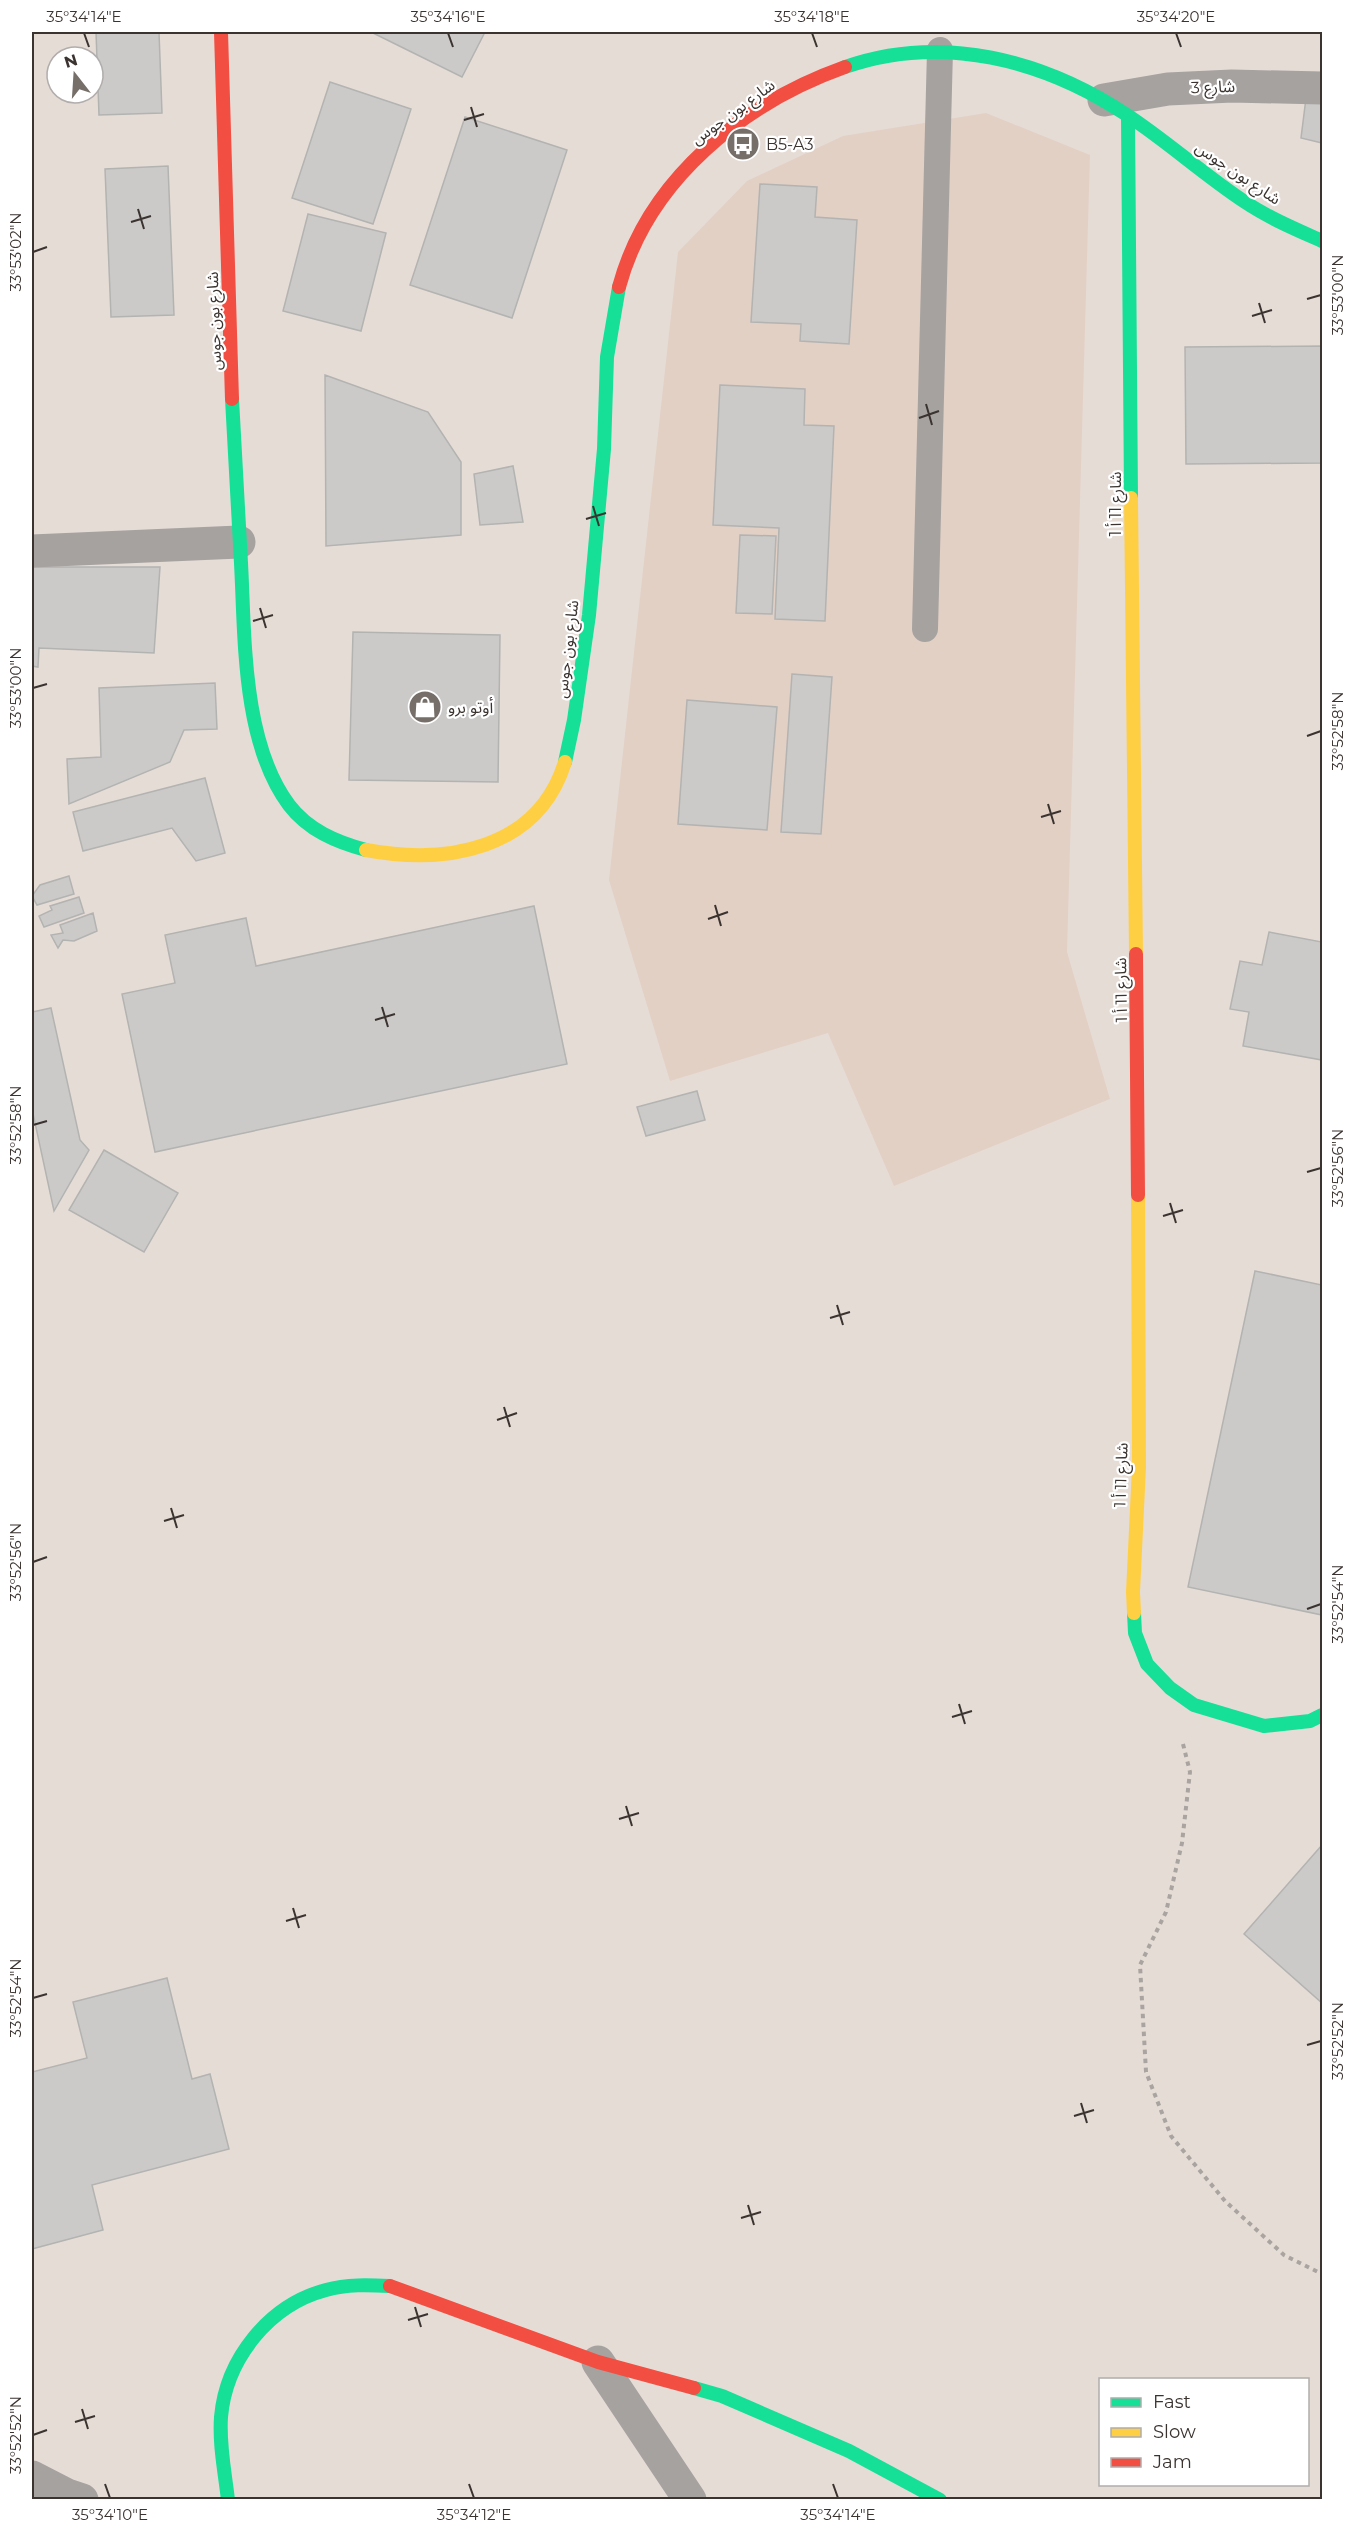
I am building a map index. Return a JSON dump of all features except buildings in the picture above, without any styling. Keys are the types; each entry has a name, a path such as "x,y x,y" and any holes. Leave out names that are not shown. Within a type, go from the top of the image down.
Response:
{"street":[{"name":"شارع بون جوس","path":"221,32 239,542 248,676 262,747 279,789 307,826 336,840 373,851 409,856 442,854 477,846 503,837 526,822 548,800 571,740 587,635 604,444 607,355 622,273 644,225 668,191 692,163 716,140 783,94 835,69 883,58 940,50 971,51 1014,63 1116,109 1264,213 1323,241"},
{"name":"شارع 3","path":"1116,109 1168,88 1232,86 1323,88"},
{"name":"شارع 11 أ 1","path":"1116,109 1138,1062 1139,1467 1133,1592 1135,1633 1147,1664 1170,1688 1194,1705 1264,1726 1310,1721 1323,1715"},
{"path":"32,551 239,542"},
{"path":"228,2499 221,2417 227,2382 243,2352 264,2325 292,2304 324,2290 357,2284 392,2286 598,2362 722,2396 849,2451 940,2499"},
{"path":"598,2362 690,2499"},
{"path":"32,2477 67,2495 82,2499"}],"lane":[{"path":"925,629 940,50"}],"path":[{"path":"1170,1688 1190,1772 1182,1843 1166,1911 1140,1965 1146,2072 1171,2136 1225,2201 1284,2255 1323,2274"}],"shaded area":[{"path":"986,113 1090,155 1067,952 1110,1099 894,1186 828,1033 670,1081 609,880 678,252 747,181 843,136"}],"traffic: fast":[{"path":"845,67 882,57 918,52 955,53 991,58 1027,67 1095,96 1142,125 1245,202 1322,241"},
{"path":"1128,117 1131,498"},
{"path":"565,762 574,720 589,615 604,449 607,357 619,287"},
{"path":"232,399 246,655 254,720 262,751 274,780 297,814 323,834 366,850"},
{"path":"1134,1613 1135,1633 1147,1664 1170,1688 1194,1705 1264,1726 1310,1721 1322,1715"},
{"path":"228,2500 221,2417 232,2375 241,2355 254,2337 269,2321 305,2297 342,2287 390,2286"},
{"path":"694,2388 722,2396 849,2451 940,2500"}],"traffic: slow":[{"path":"1131,498 1136,954"},
{"path":"366,850 427,855 457,852 485,845 511,832 534,815 552,792 565,762"},
{"path":"1134,1613 1139,1467 1138,1195"}],"traffic: jam":[{"path":"221,32 232,399"},
{"path":"619,287 633,248 652,212 677,179 705,150 737,124 771,101 807,82 845,67"},
{"path":"1136,954 1138,1195"},
{"path":"390,2286 598,2362 694,2388"}],"place":[{"name":"B5-A3","path":"743,144"},
{"name":"أوتو برو","path":"425,707"}]}
